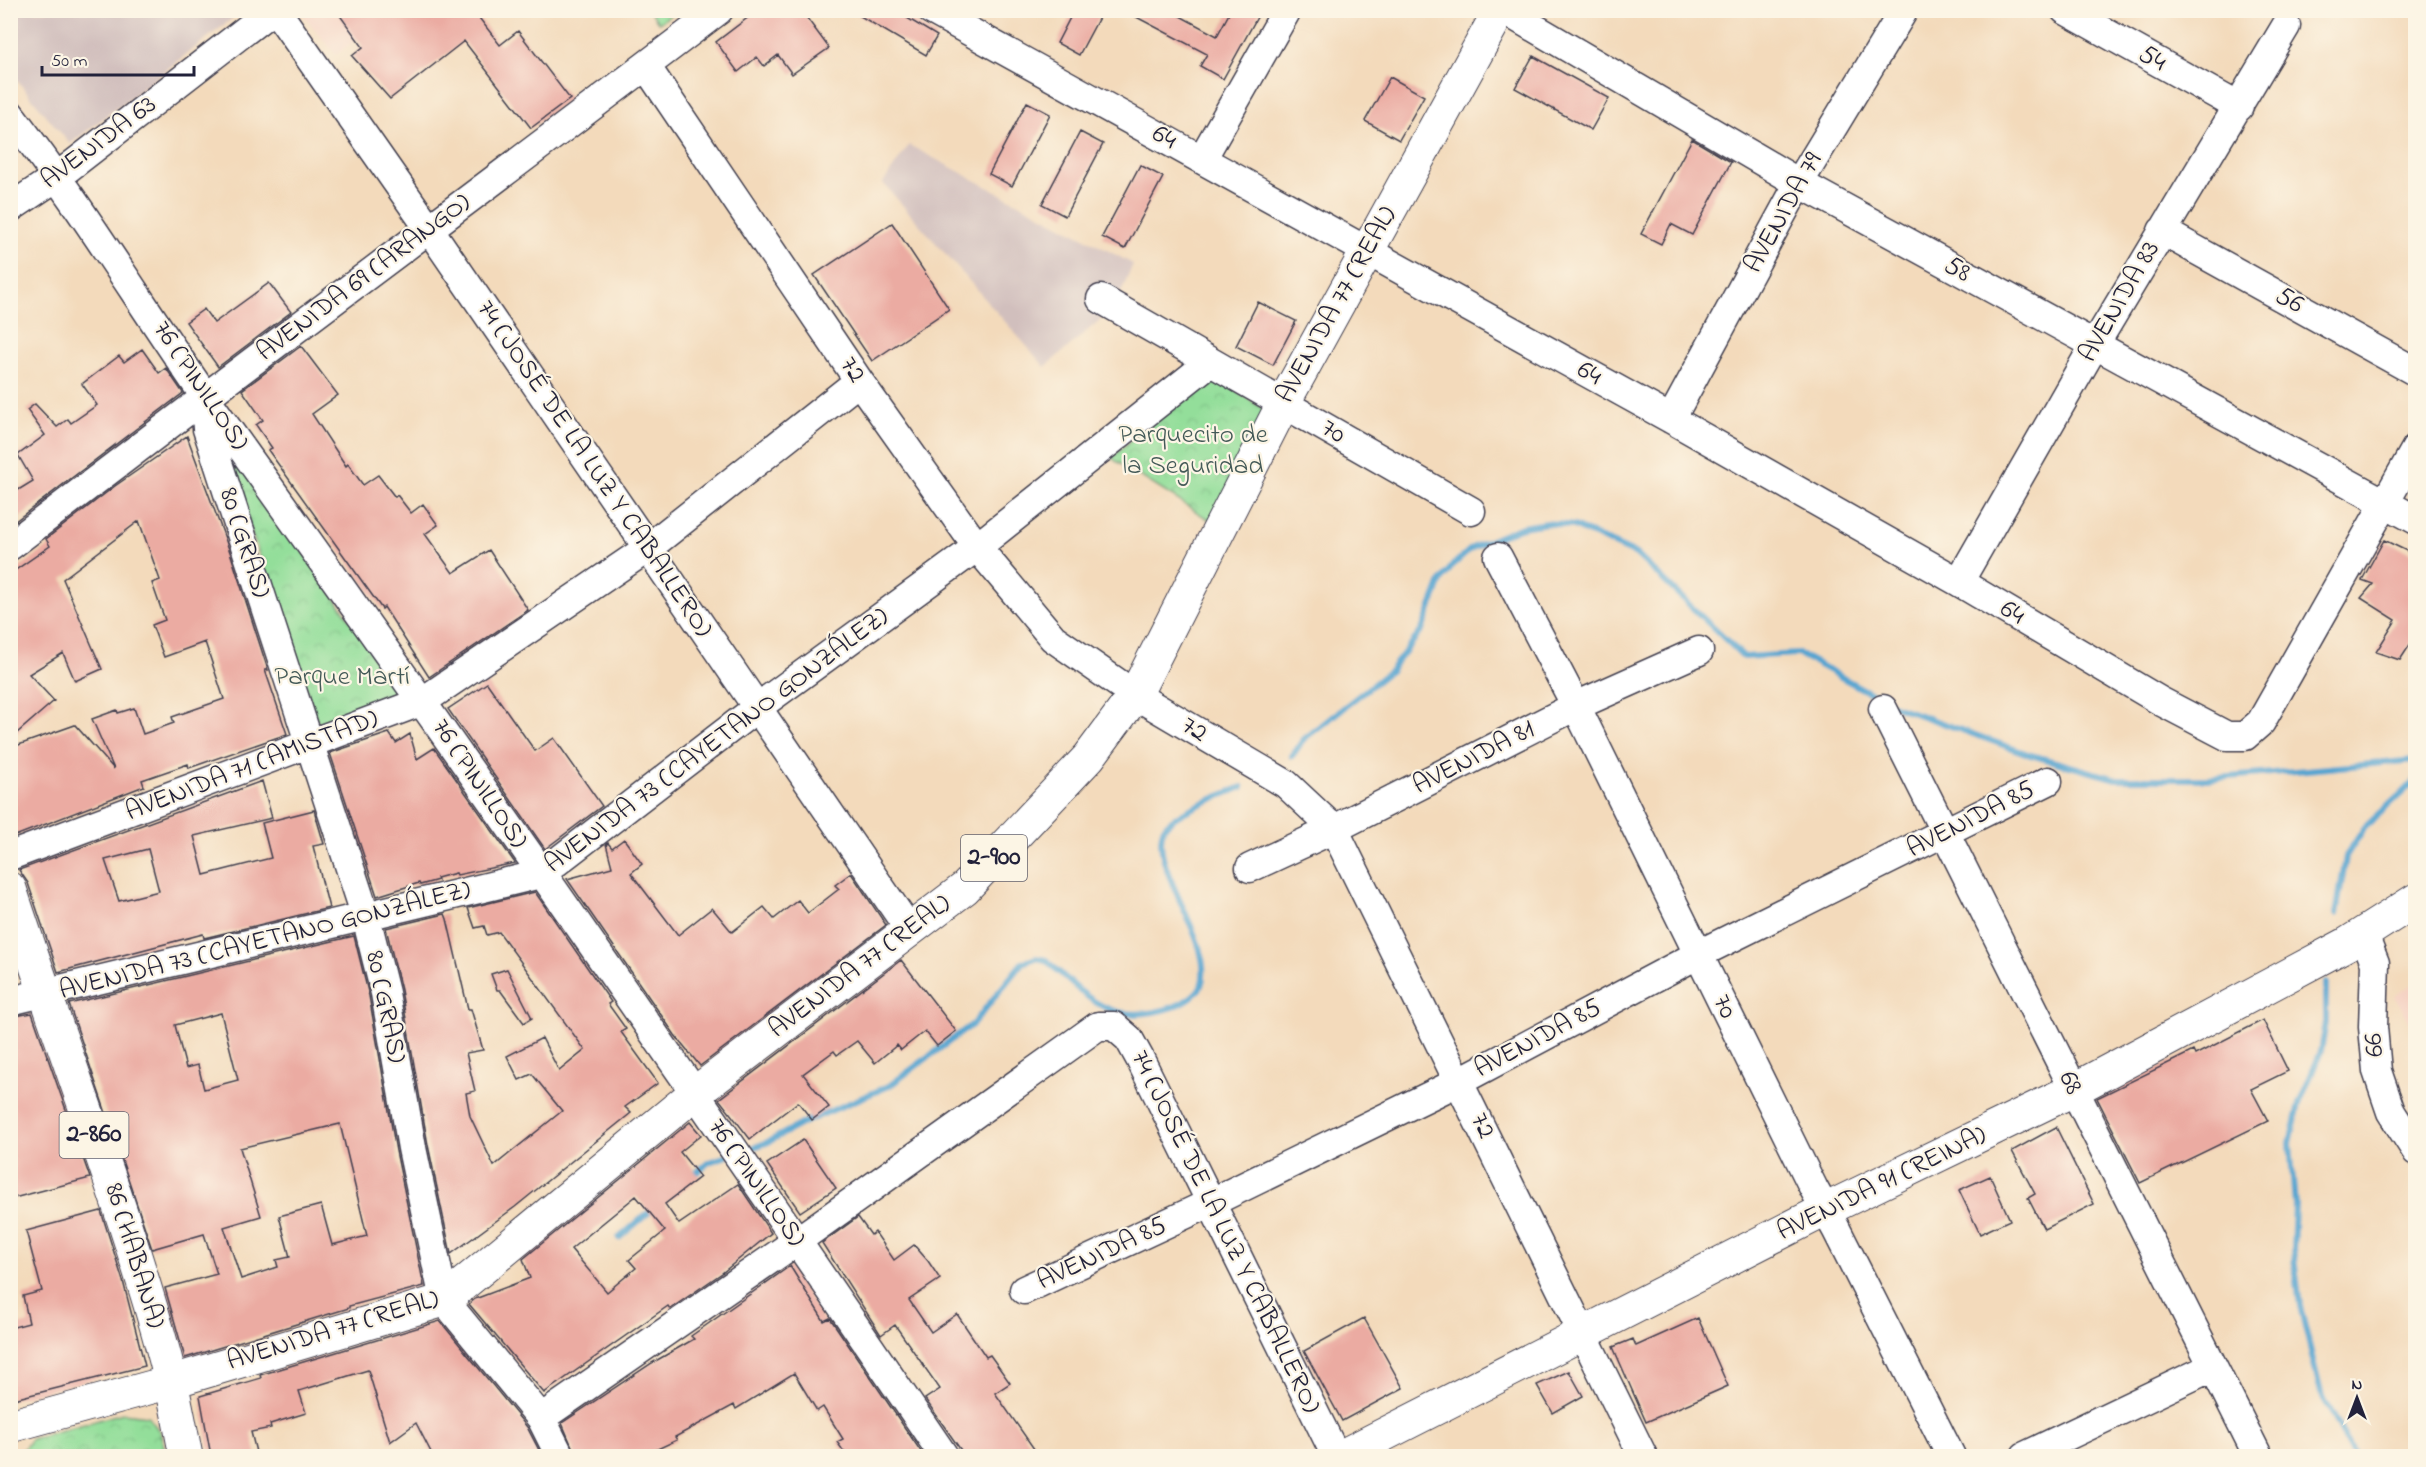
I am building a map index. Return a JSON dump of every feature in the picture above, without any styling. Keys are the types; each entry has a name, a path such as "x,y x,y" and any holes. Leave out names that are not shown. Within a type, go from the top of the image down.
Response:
{"main road":[{"name":"AVENIDA 77 (REAL)","path":"16,1430 444,1300 694,1094 965,888 1089,757 1135,695 1283,404 1500,10"},
{"name":"86 (HABANA)","path":"10,889 44,994 115,1192 164,1351 186,1456"},
{"name":"AVENIDA 91 (REINA)","path":"1342,1456 1825,1210 2073,1090 2316,960 2415,900"}],"street":[{"name":"AVENIDA 63","path":"10,208 58,176 274,10"},
{"name":"74 (JOSÉ DE LA LUZ Y CABALLERO)","path":"274,10 430,230 909,929"},
{"name":"AVENIDA 69 (ARANGO)","path":"10,546 205,396 430,230 719,10"},
{"name":"64","path":"931,10 1671,419 1959,582 2162,702 2227,736 2245,736 2261,722 2385,503"},
{"path":"1202,159 1287,10"},
{"name":"58","path":"1504,10 1800,183 2415,520"},
{"name":"AVENIDA 79","path":"1671,419 1800,183 1904,10"},
{"name":"54","path":"2065,10 2239,107"},
{"name":"AVENIDA 83","path":"1959,582 2094,346 2286,26"},
{"name":"72","path":"646,66 859,381 977,547 1053,638 1135,695 1286,784 1334,829 1460,1081 1642,1456"},
{"name":"76 (PINILLOS)","path":"10,114 58,176 205,396 423,701 944,1456"},
{"name":"56","path":"2162,231 2415,372"},
{"name":"70","path":"1101,299 1471,511"},
{"name":"AVENIDA 73 (CAYETANO GONZÁLEZ)","path":"10,1000 44,994 541,874 758,707 977,547 1210,362"},
{"name":"AVENIDA 71 (AMISTAD)","path":"10,856 310,746 423,701 648,548 859,381"},
{"name":"80 (GRAS)","path":"205,396 207,429 366,917 385,993 412,1148 444,1300 541,1418 560,1456"},
{"path":"2385,503 2415,448"},
{"name":"70","path":"1498,557 1576,706 1825,1210 1951,1456"},
{"name":"AVENIDA 81","path":"1250,868 1334,829 1576,706 1699,651"},
{"name":"68","path":"1883,709 2258,1456"},
{"name":"AVENIDA 85","path":"1024,1290 1210,1203 1460,1081 1699,954 2048,782"},
{"name":"66","path":"2355,938 2375,963 2373,1027 2377,1071 2391,1112 2415,1151"},
{"name":"74 (JOSÉ DE LA LUZ Y CABALLERO)","path":"797,1241 1098,1026 1114,1026 1129,1038 1336,1456"},
{"path":"541,1418 797,1241"},
{"path":"2025,1456 2212,1367"}],"shaded area":[{"path":"239,10 241,12 70,144 11,73 11,11"},
{"path":"300,11 390,11 336,55"},
{"path":"909,145 1133,264 1115,307 1045,367 883,183"},
{"path":"2415,983 2415,1030 2394,996"}],"green space":[{"path":"650,11 676,11 659,23"},
{"name":"Parquecito de la Seguridad","path":"1209,372 1269,413 1211,521 1111,458"},
{"name":"Parque Martí","path":"232,445 402,697 320,729 223,451"},
{"path":"123,1413 148,1416 160,1432 167,1456 19,1456 31,1439"}],"building":[{"path":"336,10 473,10 500,45 518,31 570,99 531,128 464,41 390,99 352,56 363,47"},
{"path":"758,10 801,10 829,48 792,74 778,55 764,66 757,57 738,72 716,42"},
{"path":"850,10 894,10 937,36 926,55"},
{"path":"1074,10 1103,10 1079,55 1057,43"},
{"path":"1123,10 1169,10 1217,36 1231,10 1261,10 1223,79 1200,66 1207,54"},
{"path":"1533,56 1609,98 1591,130 1515,88"},
{"path":"1390,77 1424,96 1399,140 1365,121"},
{"path":"1027,102 1050,114 1012,186 989,174"},
{"path":"1080,132 1103,144 1065,216 1042,204"},
{"path":"1692,139 1731,162 1692,235 1671,224 1661,244 1641,234"},
{"path":"1140,165 1163,177 1125,249 1102,237"},
{"path":"892,223 949,309 872,361 814,275"},
{"path":"269,283 291,312 218,367 186,322 204,309 214,323"},
{"path":"1258,302 1296,321 1273,365 1236,346"},
{"path":"301,346 338,395 312,414 346,466 348,464 363,485 378,475 411,513 423,504 438,525 425,534 453,573 489,550 528,610 429,677 384,607 382,609 268,450 272,448 256,425 263,420 242,390"},
{"path":"142,349 159,373 166,368 183,393 10,525 10,495 33,481 18,455 45,435 27,410 35,404 57,427 68,419 71,423 97,405 82,384 119,356 124,362"},
{"path":"187,436 230,552 268,670 265,670 287,734 189,768 188,764 142,780 144,786 10,838 10,748 75,725 114,769 92,719 117,710 118,713 134,708 143,734 174,723 172,717 224,699 205,642 164,657 152,625 165,620 152,583 160,580 139,521 63,579 102,669 75,681 63,653 29,674 54,701 10,739 10,574 50,546 46,539 115,486"},
{"path":"2384,540 2415,555 2415,637 2400,660 2376,652 2396,620 2361,598 2373,584 2362,580"},
{"path":"487,683 535,751 554,738 602,806 545,849 448,709"},
{"path":"389,733 396,743 410,734 417,759 434,748 515,863 457,875 456,873 377,896 330,753"},
{"path":"262,781 272,818 194,836 204,875 271,858 262,823 314,810 324,844 313,846 329,908 204,938 203,934 58,972 28,883 19,870","holes":["148,849 159,891 119,901 105,860"]},
{"path":"624,839 642,864 631,873 678,935 712,908 732,932 764,907 774,919 798,900 808,913 839,889 835,885 851,873 886,925 700,1066 675,1035 567,879 612,867 606,844 608,843 612,848"},
{"path":"535,892 611,1002 608,1004 626,1029 621,1032 658,1083 625,1107 631,1113 515,1207 451,1254 428,1145 401,990 386,928 445,914 468,1009 471,1009 483,1050 466,1053 475,1091 466,1093 470,1116 494,1166 562,1111 532,1074 519,1080 507,1056 542,1038 559,1071 585,1050 499,932 487,935 484,926 475,928 468,908"},
{"path":"354,936 369,996 396,1151 424,1286 349,1306 349,1308 185,1358 165,1288 217,1274 204,1234 152,1249 69,1004","holes":["221,1013 238,1080 204,1089 198,1065 186,1068 175,1025","340,1124 367,1236 332,1245 321,1205 279,1216 290,1257 276,1260 278,1267 241,1279 224,1227 261,1216 240,1148"]},
{"path":"901,960 956,1031 937,1046 925,1031 901,1050 897,1045 875,1063 857,1041 837,1055 834,1051 803,1074 829,1107 812,1120 798,1102 750,1139 719,1099"},
{"path":"507,969 532,1018 524,1023 500,990 497,990 491,974"},
{"path":"32,1013 90,1178 10,1199 10,1017"},
{"path":"2263,1020 2288,1071 2251,1089 2268,1121 2140,1183 2097,1098 2193,1051 2195,1055"},
{"path":"690,1122 701,1135 680,1152 700,1177 665,1204 679,1224 738,1184 771,1233 722,1273 670,1309 668,1306 544,1393 469,1304 475,1299 530,1278 523,1259","holes":["636,1196 665,1231 629,1260 636,1268 607,1292 571,1249"]},
{"path":"2056,1127 2094,1204 2044,1229 2028,1198 2035,1194 2012,1151"},
{"path":"803,1140 836,1188 800,1212 767,1164"},
{"path":"1990,1176 2010,1220 1980,1234 1959,1190"},
{"path":"101,1211 123,1281 145,1366 10,1400 10,1328 29,1323 23,1296 42,1291 26,1231"},
{"path":"858,1217 871,1235 875,1232 894,1260 914,1245 928,1261 940,1279 909,1300 931,1332 957,1314 986,1357 990,1355 1010,1383 995,1393 1039,1456 965,1456 925,1399 940,1389 895,1325 881,1335 822,1243"},
{"path":"790,1266 824,1321 830,1318 924,1456 847,1456 837,1442 843,1439 823,1407 817,1411 794,1373 736,1409 734,1405 675,1437 677,1440 653,1451 656,1456 576,1456 562,1423 652,1363 694,1339 691,1336"},
{"path":"1364,1318 1403,1388 1342,1421 1304,1351"},
{"path":"1698,1318 1728,1386 1646,1422 1613,1347 1633,1339 1636,1346"},
{"path":"440,1321 527,1427 542,1456 433,1456 416,1423 390,1442 368,1370 299,1391 306,1413 270,1424 271,1428 251,1432 257,1456 211,1456 200,1396 261,1378 260,1375"},
{"path":"1569,1371 1583,1396 1553,1413 1537,1385"}],"waterway":[{"path":"1292,756 1304,739 1390,671 1422,630 1441,581 1453,565 1472,548 1522,527 1547,523 1574,526 1636,554 1744,657 1799,654 1883,700"},
{"path":"1892,705 2031,755 2116,779 2207,779 2416,760"},
{"path":"2336,914 2346,856 2365,827 2416,780"},
{"path":"743,1151 766,1143 805,1122 889,1086 973,1024 1022,963 1036,958 1046,960 1089,998 1117,1012 1152,1013 1181,1004 1189,999 1201,986 1203,969 1200,949 1165,865 1161,846 1163,830 1167,824 1186,811 1242,787"},
{"path":"2326,983 2326,1023 2321,1051 2299,1104 2290,1143 2295,1205 2293,1250 2300,1306 2321,1393 2355,1456"},
{"path":"690,1178 709,1162 727,1156"},
{"path":"619,1238 655,1207"}]}
